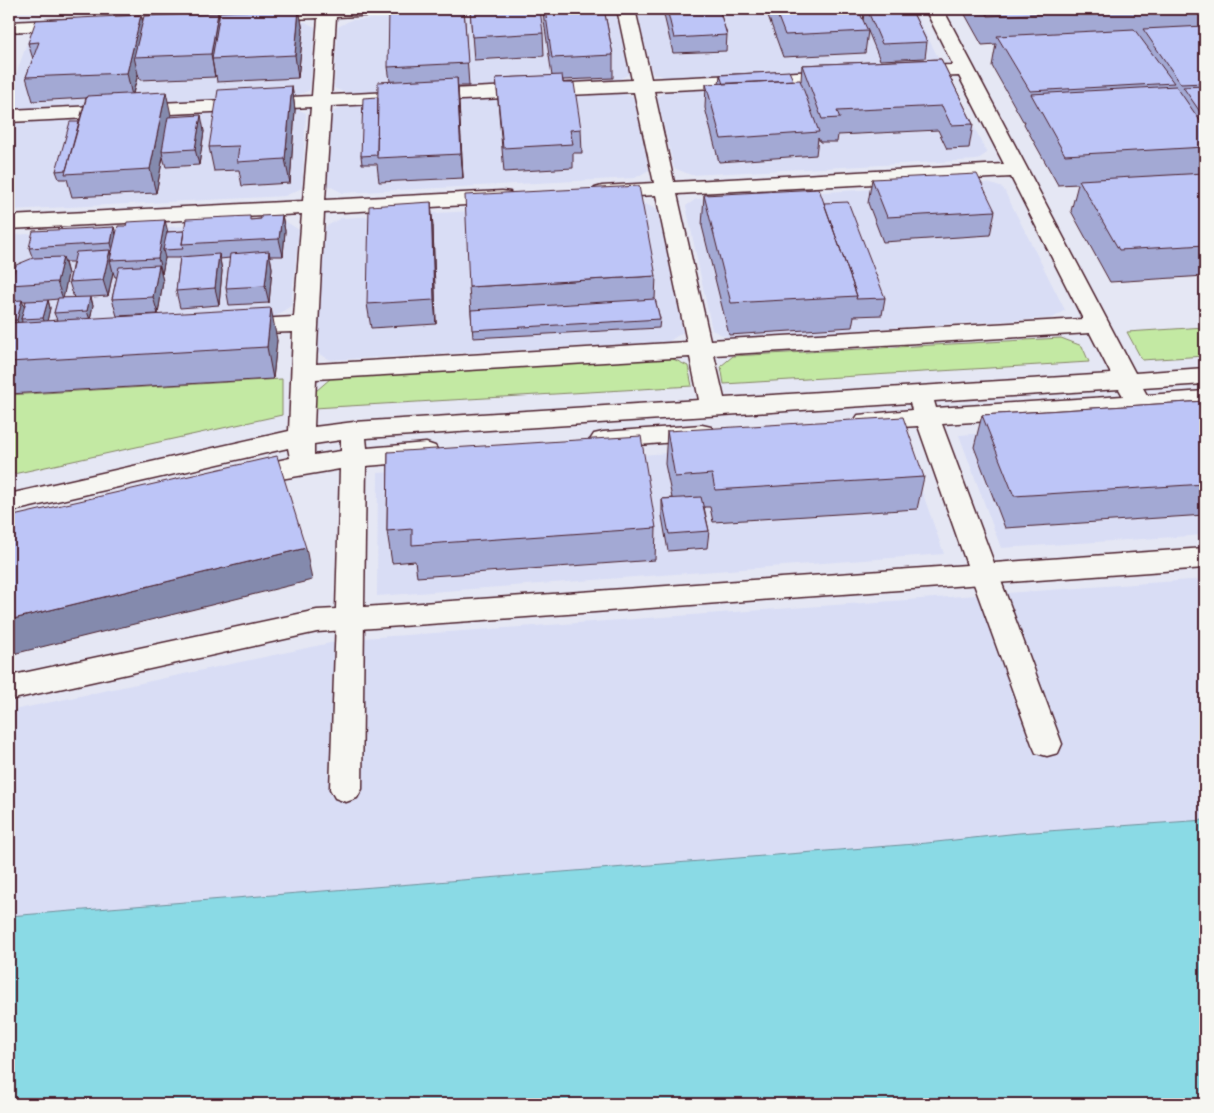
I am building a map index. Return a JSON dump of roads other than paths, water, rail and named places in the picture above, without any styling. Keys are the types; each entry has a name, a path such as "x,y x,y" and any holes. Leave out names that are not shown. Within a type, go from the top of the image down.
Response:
{"street":[{"path":"18,9 10,29 90,23"},
{"path":"249,16 328,10 401,9"},
{"path":"626,9 667,188 713,407"},
{"path":"934,9 1139,404"},
{"path":"301,464 305,324 328,10"},
{"path":"889,74 966,70"},
{"path":"9,116 859,75"},
{"path":"578,193 1017,170"},
{"path":"9,223 520,196"},
{"path":"216,329 305,324"},
{"path":"304,372 1098,325"},
{"path":"847,423 922,406 1128,381 1205,376"},
{"path":"9,503 301,437 354,430 713,407 1139,404 1205,399"},
{"path":"922,406 1047,744"},
{"path":"346,789 354,430"},
{"path":"580,441 728,431"},
{"path":"223,481 301,464 353,457 452,450"},
{"path":"9,688 317,621 1205,558"}],"water":[{"path":"1205,820 1205,1104 9,1104 9,916 927,843 1019,833"}]}
